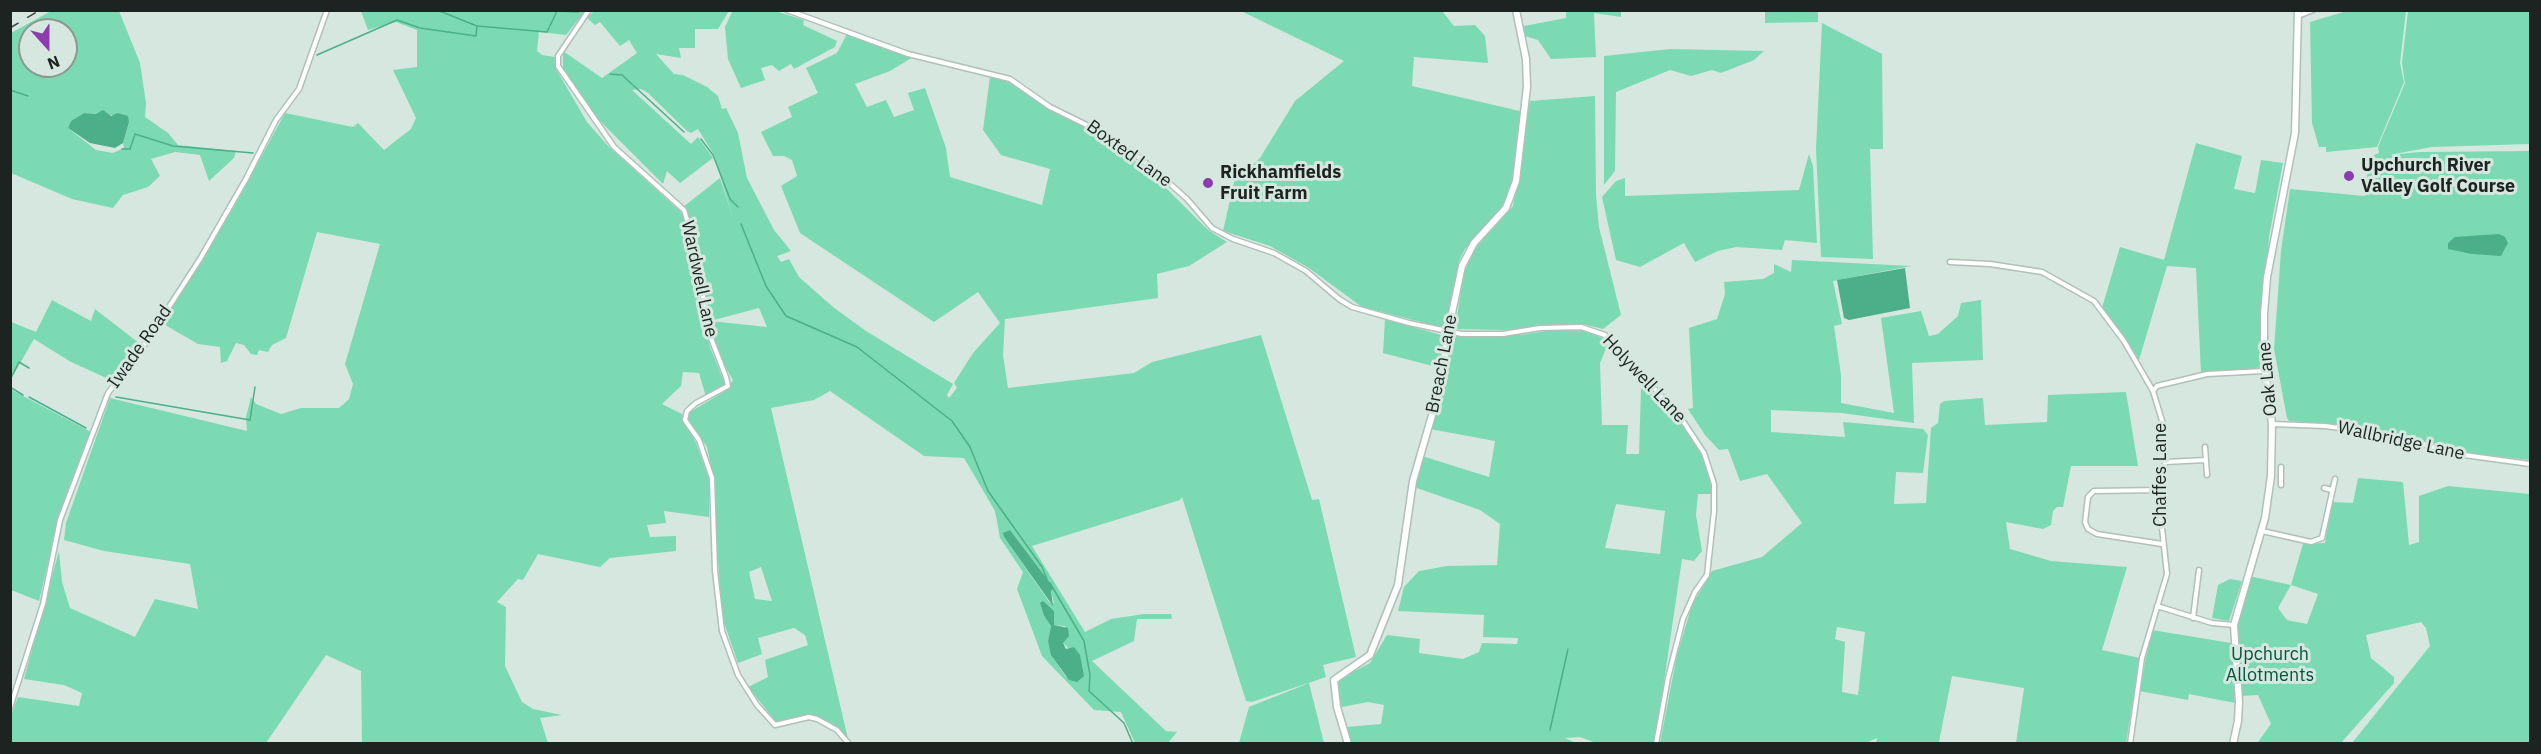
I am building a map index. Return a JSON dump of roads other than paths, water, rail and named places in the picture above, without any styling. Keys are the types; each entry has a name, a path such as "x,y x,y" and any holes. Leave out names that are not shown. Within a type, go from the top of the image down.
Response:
{"street":[{"name":"Iwade Road","path":"10,708 43,604 60,520 108,393 143,347 200,259 246,179 276,120 299,89 327,10"},
{"name":"Wardwell Lane","path":"589,10 558,56 558,66 614,147 684,210 695,246 709,333 728,386 696,403 687,411 686,420 699,440 712,478 716,570 722,632 738,675 775,725 809,717 817,719 837,730 849,744"},
{"name":"Boxted Lane","path":"788,10 908,54 1010,80 1050,106 1107,135 1149,165 1187,199 1212,228 1221,234 1274,253 1306,271 1338,299 1352,307 1448,332"},
{"name":"Breach Lane","path":"1348,744 1337,707 1334,680 1366,659 1374,649 1398,585 1413,481 1442,384 1448,332 1467,254 1506,208 1516,181 1527,87 1526,59 1516,10"},
{"path":"2298,13 2313,10"},
{"name":"Oak Lane","path":"2233,744 2238,706 2234,625 2261,531 2271,476 2272,424 2264,371 2264,314 2267,277 2295,133 2298,13"},
{"name":"Chaffes Lane","path":"1950,262 1990,264 2042,272 2094,301 2124,341 2153,391 2163,424 2165,462 2159,490 2167,574 2142,658 2130,744"},
{"name":"Holywell Lane","path":"1448,332 1503,334 1540,328 1581,327 1600,331 1679,415 1704,453 1715,490 1707,575 1695,592 1683,619 1668,678 1656,744"},
{"path":"2153,391 2157,386 2207,375 2264,371"},
{"name":"Wallbridge Lane","path":"2272,424 2325,426 2385,434 2464,454 2530,464"},
{"path":"2205,447 2207,475"},
{"path":"2165,462 2206,460"},
{"path":"2281,466 2281,485"},
{"path":"2271,476 2281,476"},
{"path":"2261,531 2310,542 2319,540 2325,532 2335,479"},
{"path":"2324,488 2332,490"},
{"path":"2159,490 2094,491 2088,497 2085,522 2088,529 2097,534 2163,544"},
{"path":"2193,618 2199,570"},
{"path":"2157,606 2193,618 2234,625"}],"waterway":[{"path":"437,10 477,26 547,32 557,11 578,12"},
{"path":"317,55 397,20 420,28 476,36 477,26"},
{"path":"610,74 622,75 684,132"},
{"path":"10,90 28,96"},
{"path":"122,149 130,149 135,134 173,146 253,153"},
{"path":"701,139 713,155 730,199 738,207"},
{"path":"741,224 766,286 786,316 857,347 952,421 970,447 988,491 1042,567 1047,579"},
{"path":"10,380 19,362 29,368"},
{"path":"10,387 23,395"},
{"path":"116,397 250,420 255,387"},
{"path":"29,397 86,428"},
{"path":"1050,583 1084,641 1090,675 1089,691 1124,723 1133,744"},
{"path":"1550,730 1568,649"}],"railway":[{"path":"10,28 40,10"}],"place":[{"name":"Upchurch River Valley Golf Course","path":"2349,176"},
{"name":"Rickhamfields Fruit Farm","path":"1208,183"}],"park label":[{"name":"Upchurch Allotments","path":"2270,665"}]}
